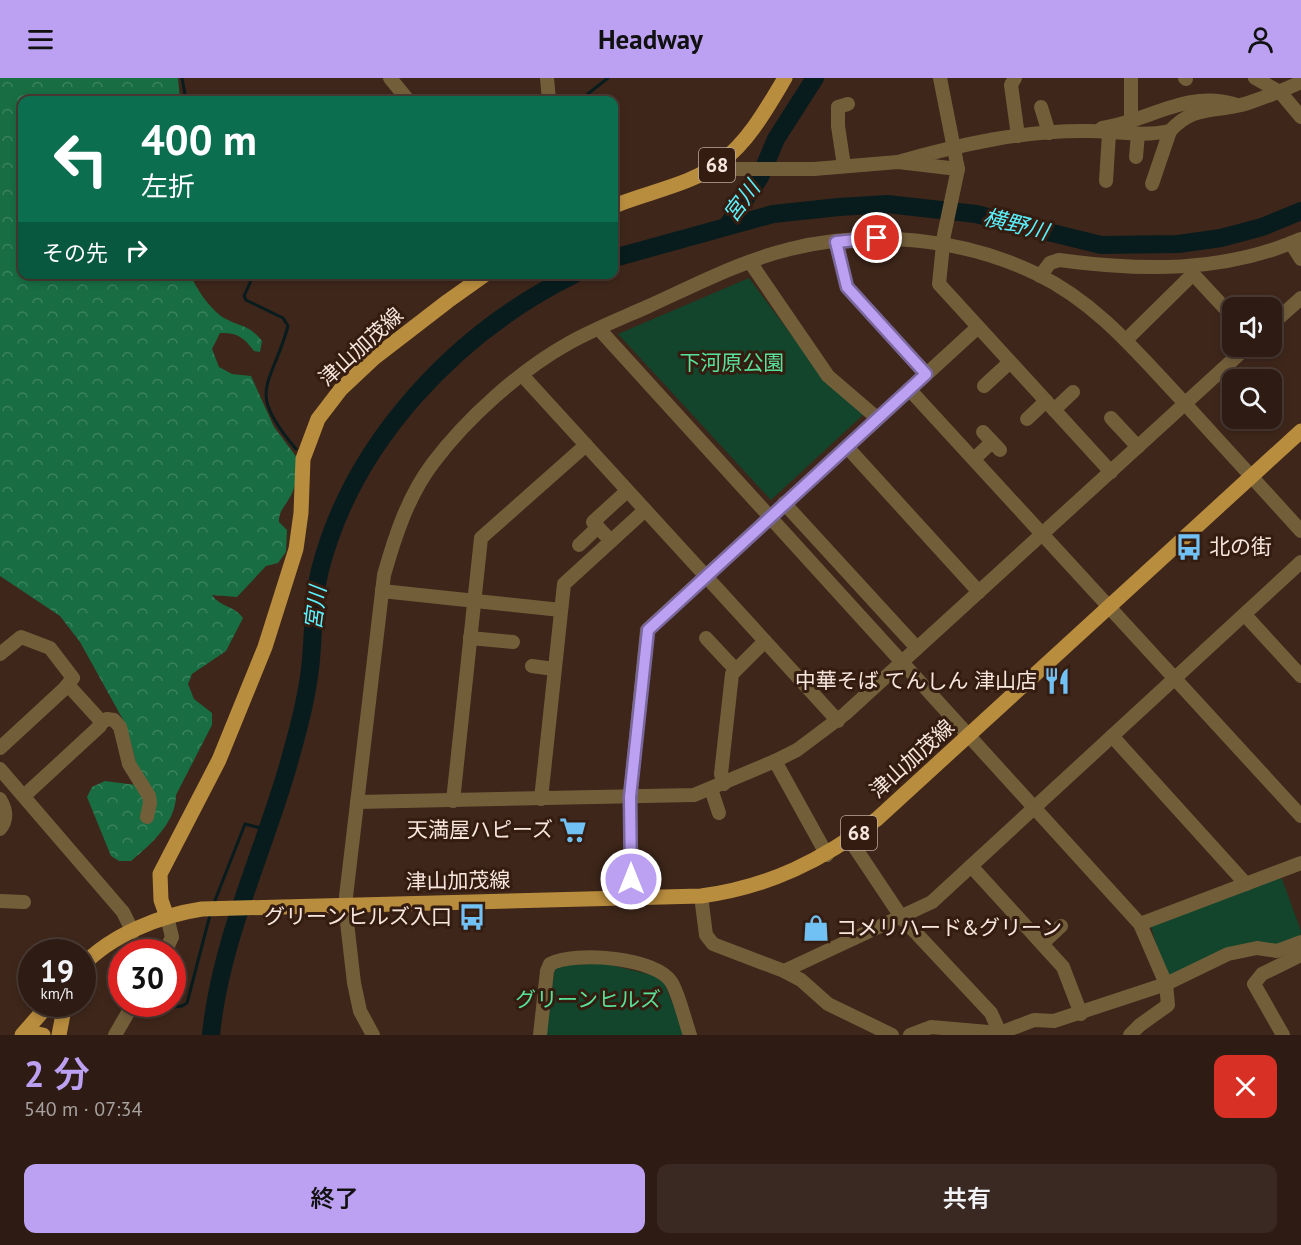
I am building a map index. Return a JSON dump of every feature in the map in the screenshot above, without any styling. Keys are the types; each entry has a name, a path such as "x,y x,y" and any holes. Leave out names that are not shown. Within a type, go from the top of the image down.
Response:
{"main road":[{"name":"68","path":"618,205 692,177 719,164 748,135 785,78"},
{"name":"津山加茂線","path":"167,917 161,900 160,874 235,726 265,647 298,537 303,459 309,439 329,403 353,377 440,306 479,279"},
{"name":"津山加茂線","path":"96,954 133,932 167,917 202,909 701,896 732,892 765,882 827,855 877,819 1301,431"},
{"path":"22,1035 38,1017"},
{"path":"59,1035 62,1017"},
{"path":"22,1035 28,1032 43,1035"}],"street":[{"path":"390,78 405,96"},
{"path":"547,78 549,96"},
{"path":"940,78 955,147 956,172 943,240 939,284 1111,472"},
{"path":"1015,78 1011,85 1018,136"},
{"path":"1131,78 1131,120"},
{"path":"1255,78 1280,92 1301,117"},
{"path":"1089,131 1138,134 1174,126 1193,113 1239,105 1280,92 1301,81"},
{"path":"719,164 734,169 898,162 955,147 1018,136 1089,131 1114,126 1172,105 1201,99 1239,105"},
{"path":"844,166 837,116 838,107 848,104"},
{"path":"1152,184 1174,126 1172,105"},
{"path":"1041,107 1049,133"},
{"path":"1106,181 1109,134"},
{"path":"1136,157 1138,134"},
{"path":"898,162 956,172"},
{"path":"373,1035 366,1027 357,1002 345,905 382,591 394,538 412,496 432,464 466,424 522,375 569,343 750,262 792,248 877,238 943,240 996,257 1040,276 1092,308 1126,340 1301,531"},
{"path":"1040,276 1050,263 1059,260 1130,269 1193,271 1296,241 1301,259"},
{"path":"836,242 847,287 926,374"},
{"path":"750,262 828,376 877,418"},
{"path":"1193,271 1222,304"},
{"path":"1126,340 1193,271"},
{"path":"1282,315 1301,298"},
{"path":"631,899 630,797 648,630 978,327"},
{"path":"599,329 1140,924 1166,984 1168,1005 1140,1024 1130,1035"},
{"path":"357,802 694,795 776,761 838,721 1236,357"},
{"path":"984,386 1010,362"},
{"path":"522,375 838,721"},
{"path":"909,389 1301,816"},
{"path":"1027,419 1073,392"},
{"path":"1111,418 1138,447"},
{"path":"974,459 992,441"},
{"path":"453,801 481,538 585,445"},
{"path":"847,447 979,592"},
{"path":"610,541 593,522 627,490"},
{"path":"616,501 634,520"},
{"path":"784,503 917,648"},
{"path":"541,799 564,584 645,510"},
{"path":"579,545 598,527"},
{"path":"784,971 902,918 932,902 1301,562"},
{"path":"382,591 561,610"},
{"path":"1245,615 1301,676"},
{"path":"0,654 21,637 50,648 73,678 0,748"},
{"path":"470,638 513,642"},
{"path":"706,638 735,669"},
{"path":"719,813 717,787 721,774 732,674 765,641"},
{"path":"532,666 554,669"},
{"path":"68,685 99,719 100,724"},
{"path":"24,796 97,731 100,724 108,719 114,720 120,727 129,765 148,796 150,803 147,817"},
{"path":"1112,736 1246,884"},
{"path":"776,761 827,855"},
{"path":"0,769 123,912 133,932"},
{"path":"0,799 5,810 5,820 0,829"},
{"path":"850,840 902,918 991,1013 1000,1033"},
{"path":"1140,924 1301,863"},
{"path":"971,866 1063,967 1081,1014"},
{"path":"701,896 706,935 713,944 784,971 801,980 828,1004 892,1035"},
{"path":"0,901 24,902"},
{"path":"167,917 171,939"},
{"path":"1042,944 1061,926"},
{"path":"910,1035 931,1027 1000,1033 1034,1020 1054,1021 1081,1014 1166,984 1228,954 1257,948 1277,951 1301,942"},
{"path":"1283,1035 1254,984 1262,974 1301,955"},
{"path":"540,1035 547,971 550,964 573,957 607,957 660,970 671,982 690,1035"},
{"path":"115,1035 125,1017"}],"green space":[{"path":"0,78 178,78 180,96 18,96 18,279 193,279 200,293 221,316 249,329 262,341 260,352 254,351 239,336 220,333 212,349 219,367 232,374 251,376 274,427 298,459 294,488 279,518 279,522 287,530 286,552 278,563 266,566 237,597 212,595 243,618 226,651 192,674 188,684 194,699 212,713 212,725 176,795 172,815 167,824 154,840 131,861 119,861 111,856 87,797 92,787 105,781 136,785 136,763 126,725 80,642 60,616 0,576"},
{"name":"下河原公園","path":"749,278 825,380 864,414 771,500 618,334"},
{"path":"1277,878 1282,879 1301,931 1300,939 1170,975 1163,969 1150,923"},
{"name":"グリーンヒルズ","path":"603,963 656,976 664,983 686,1035 546,1035 555,966"}],"waterway":[{"path":"182,78 185,96"},
{"path":"585,96 608,78"},
{"name":"宮川","path":"727,226 760,177 776,139 815,78"},
{"name":"横野川","path":"618,257 773,214 839,207 887,204 976,214 1101,245 1178,244 1221,238 1262,227 1301,211"},
{"path":"252,279 244,296 246,300 283,318 288,326 266,388 271,413 296,449"},
{"name":"宮川","path":"211,1035 216,1000 232,933 278,800 301,718 310,669 320,570 336,523 357,477 384,435 416,395 451,359 490,327 532,298 566,279"},
{"path":"214,903 245,824 268,830"},
{"path":"186,1004 210,915"}],"place":[{"name":"北の街","path":"1189,547"},
{"name":"中華そば てんしん 津山店","path":"1057,681"},
{"name":"天満屋ハピーズ","path":"573,830"},
{"name":"グリーンヒルズ入口","path":"472,917"},
{"name":"コメリハード&グリーン","path":"816,928"}],"route":[{"path":"631,879 630,797 648,630 926,374 847,287 836,242 877,238"}]}
